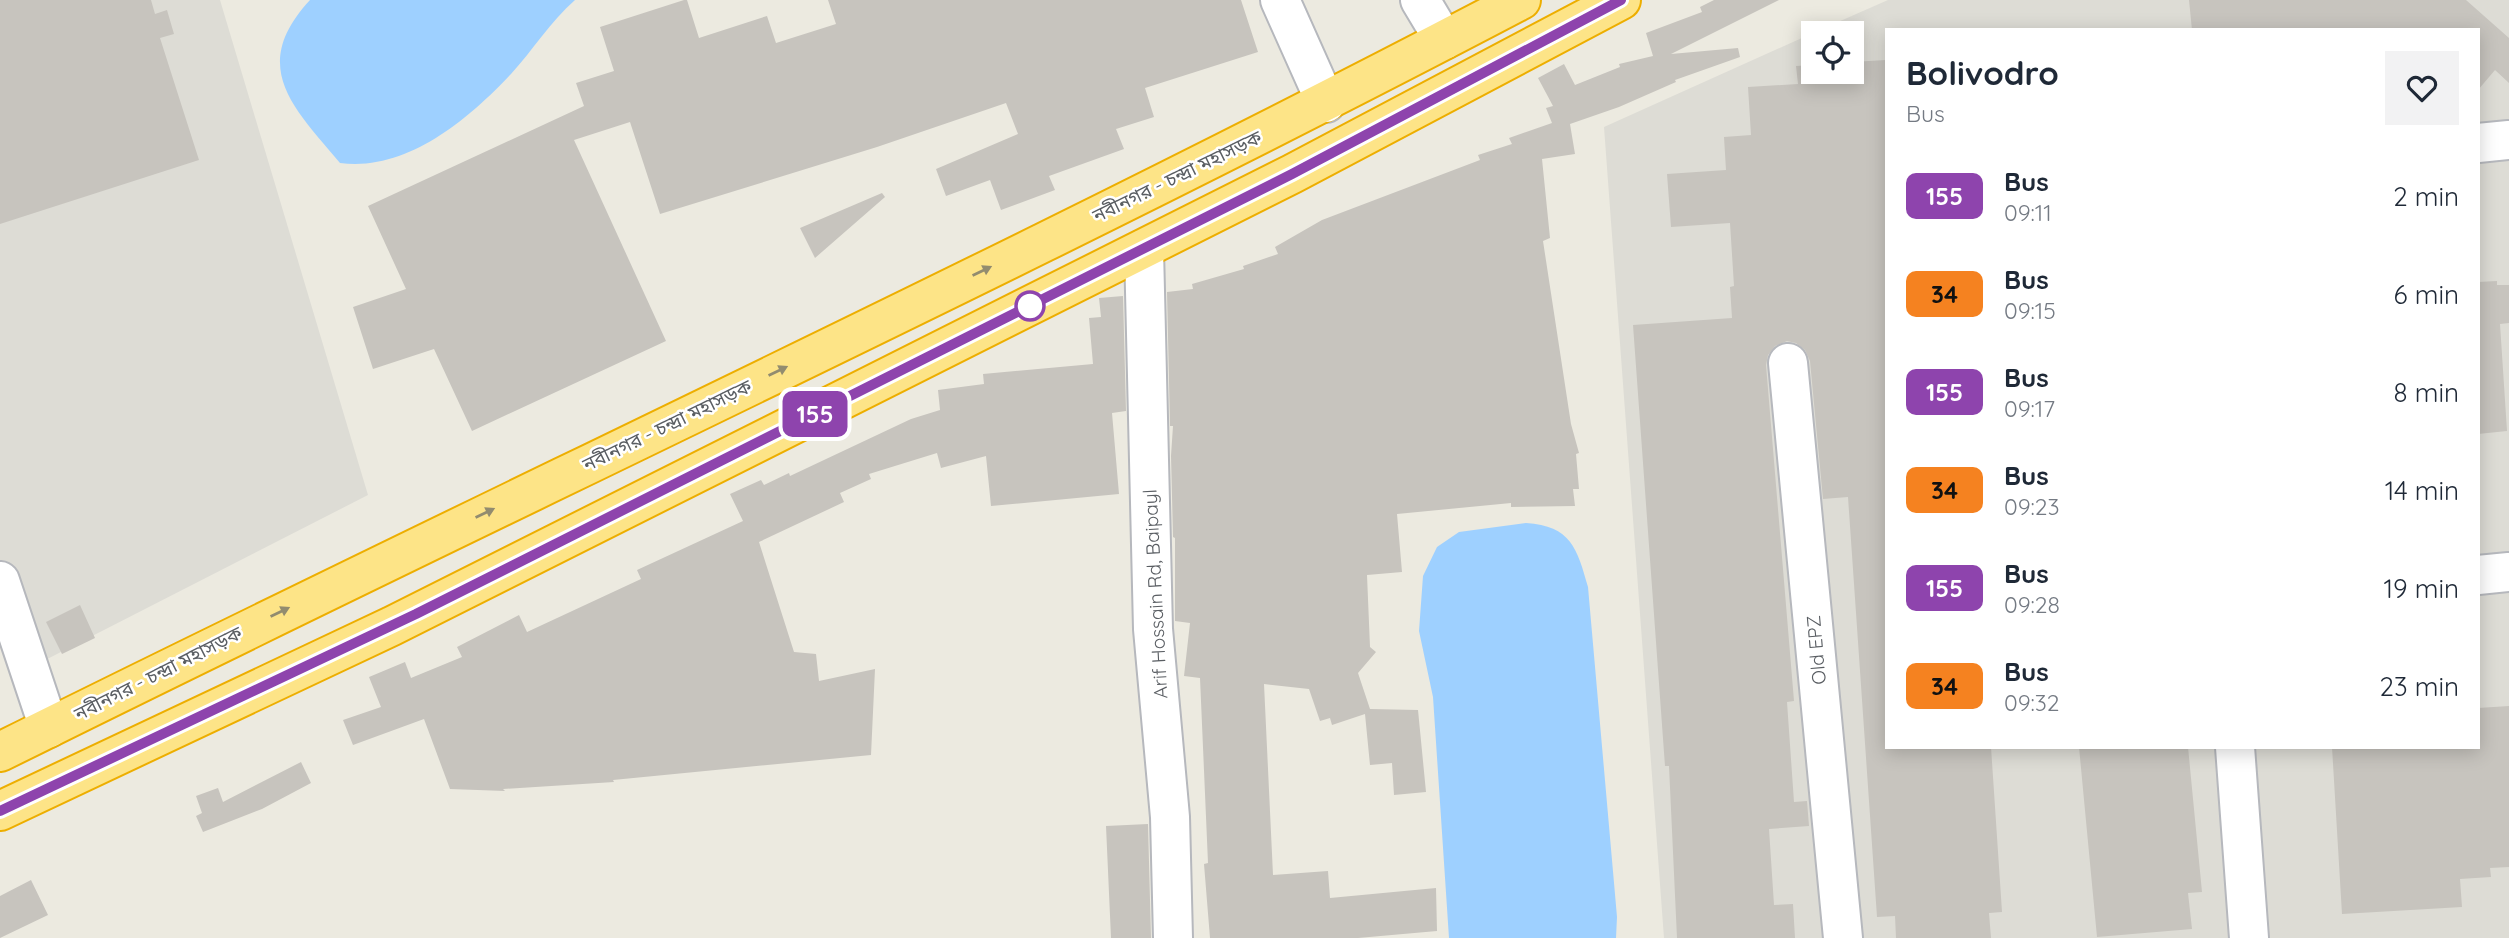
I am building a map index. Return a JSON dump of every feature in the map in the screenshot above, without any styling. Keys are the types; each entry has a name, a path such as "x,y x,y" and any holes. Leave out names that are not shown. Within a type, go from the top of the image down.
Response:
{"highway":[{"name":"নবীনগর - চন্দ্রা মহাসড়ক","path":"0,752 1326,103 1521,0"},
{"path":"0,811 392,626 1292,174 1621,0"}],"street":[{"path":"1280,0 1326,103"},
{"path":"1420,0 1444,40"},
{"path":"2480,143 2509,140"},
{"name":"Arif Hossain Rd, Baipayl","path":"1144,249 1153,629 1170,817 1173,938"},
{"name":"Old EPZ","path":"1788,363 1843,938"},
{"path":"2480,575 2509,572"},
{"path":"0,581 49,728"},
{"path":"2235,749 2249,938"}],"shaded area":[{"path":"0,0 220,0 368,495 14,676 0,642"},
{"path":"1888,0 2509,0 2509,938 1664,938 1604,127 1801,38 1801,84 1864,84 1864,21 1840,21"}],"water":[{"path":"310,0 575,0 511,74 455,125 412,151 365,164 340,163 307,124 284,86 280,67 282,46 292,24"},
{"path":"1526,523 1553,529 1570,542 1580,561 1588,587 1617,917 1616,938 1449,938 1433,697 1419,631 1423,576 1437,547 1459,532"}],"building":[{"path":"0,0 151,0 155,14 167,10 174,34 160,38 199,160 0,224"},
{"path":"687,0 699,38 767,16 776,43 836,24 828,0 1241,0 1258,52 1145,88 1154,117 1116,129 1124,149 1049,176 1055,190 1001,210 990,180 946,196 936,169 1018,134 1006,103 877,147 660,214 630,122 574,140 666,341 472,431 434,349 373,369 353,307 406,289 368,206 584,106 576,83 614,71 600,27"},
{"path":"1714,0 1779,0 1671,54 1738,48 1740,57 1675,80 1676,82 1619,107 1570,124 1575,154 1542,159 1550,238 1543,241 1571,424 1579,453 1576,454 1579,489 1573,489 1575,506 1511,507 1511,503 1397,514 1402,572 1367,575 1370,647 1376,652 1358,673 1370,709 1418,710 1426,792 1394,795 1392,763 1370,765 1365,714 1332,725 1330,718 1320,721 1309,689 1264,684 1273,875 1328,871 1330,898 1436,888 1437,931 1358,938 1210,938 1204,864 1208,863 1200,678 1184,676 1190,623 1175,621 1171,456 1173,426 1170,426 1167,292 1193,289 1192,284 1244,269 1243,266 1278,254 1275,247 1322,220 1480,160 1478,155 1512,144 1509,138 1552,123 1546,108 1553,106 1538,78 1564,64 1575,85 1620,67 1619,64 1653,56 1646,33 1702,12 1700,7"},
{"path":"2189,0 2466,0 2509,38 2509,83 2495,70 2480,88 2480,28 2192,28"},
{"path":"1885,60 1885,749 1991,749 2002,912 1989,913 1991,938 1896,938 1895,916 1877,917 1848,497 1823,499 1810,361 1805,350 1796,343 1787,341 1775,346 1768,355 1766,365 1794,701 1787,702 1794,802 1807,801 1809,826 1769,829 1774,905 1793,904 1795,938 1677,938 1669,766 1665,766 1633,325 1732,318 1730,287 1734,286 1730,223 1671,227 1667,174 1726,170 1724,137 1751,135 1748,87 1798,84 1796,66 1801,66 1801,84 1864,84 1864,61"},
{"path":"882,193 885,197 815,258 800,228"},
{"path":"2497,281 2497,285 2509,285 2509,323 2500,324 2507,431 2480,434 2480,282"},
{"path":"1123,296 1126,411 1112,413 1119,494 991,506 986,456 941,468 937,453 869,474 871,479 840,493 844,502 759,542 794,652 816,654 819,681 875,669 871,755 613,780 614,782 503,789 505,791 450,789 424,719 353,745 343,720 381,707 369,677 405,662 411,678 462,657 457,647 519,615 527,632 641,579 637,570 743,521 730,494 761,480 764,485 789,473 790,476 911,419 940,410 938,390 984,384 983,374 1093,364 1089,318 1101,317 1099,298"},
{"path":"80,605 95,638 62,654 46,622"},
{"path":"2509,706 2509,867 2490,868 2491,877 2460,879 2462,907 2342,914 2332,749 2480,749 2480,708"},
{"path":"2079,749 2188,749 2202,892 2188,893 2192,929 2097,937"},
{"path":"301,762 311,783 262,809 203,832 196,816 202,813 196,796 218,788 223,802"},
{"path":"1148,824 1151,938 1111,938 1106,826"},
{"path":"31,880 48,915 0,938 0,896"}],"bus line":[{"name":"155","path":"0,811 416,614 1292,174 1621,0"}]}
